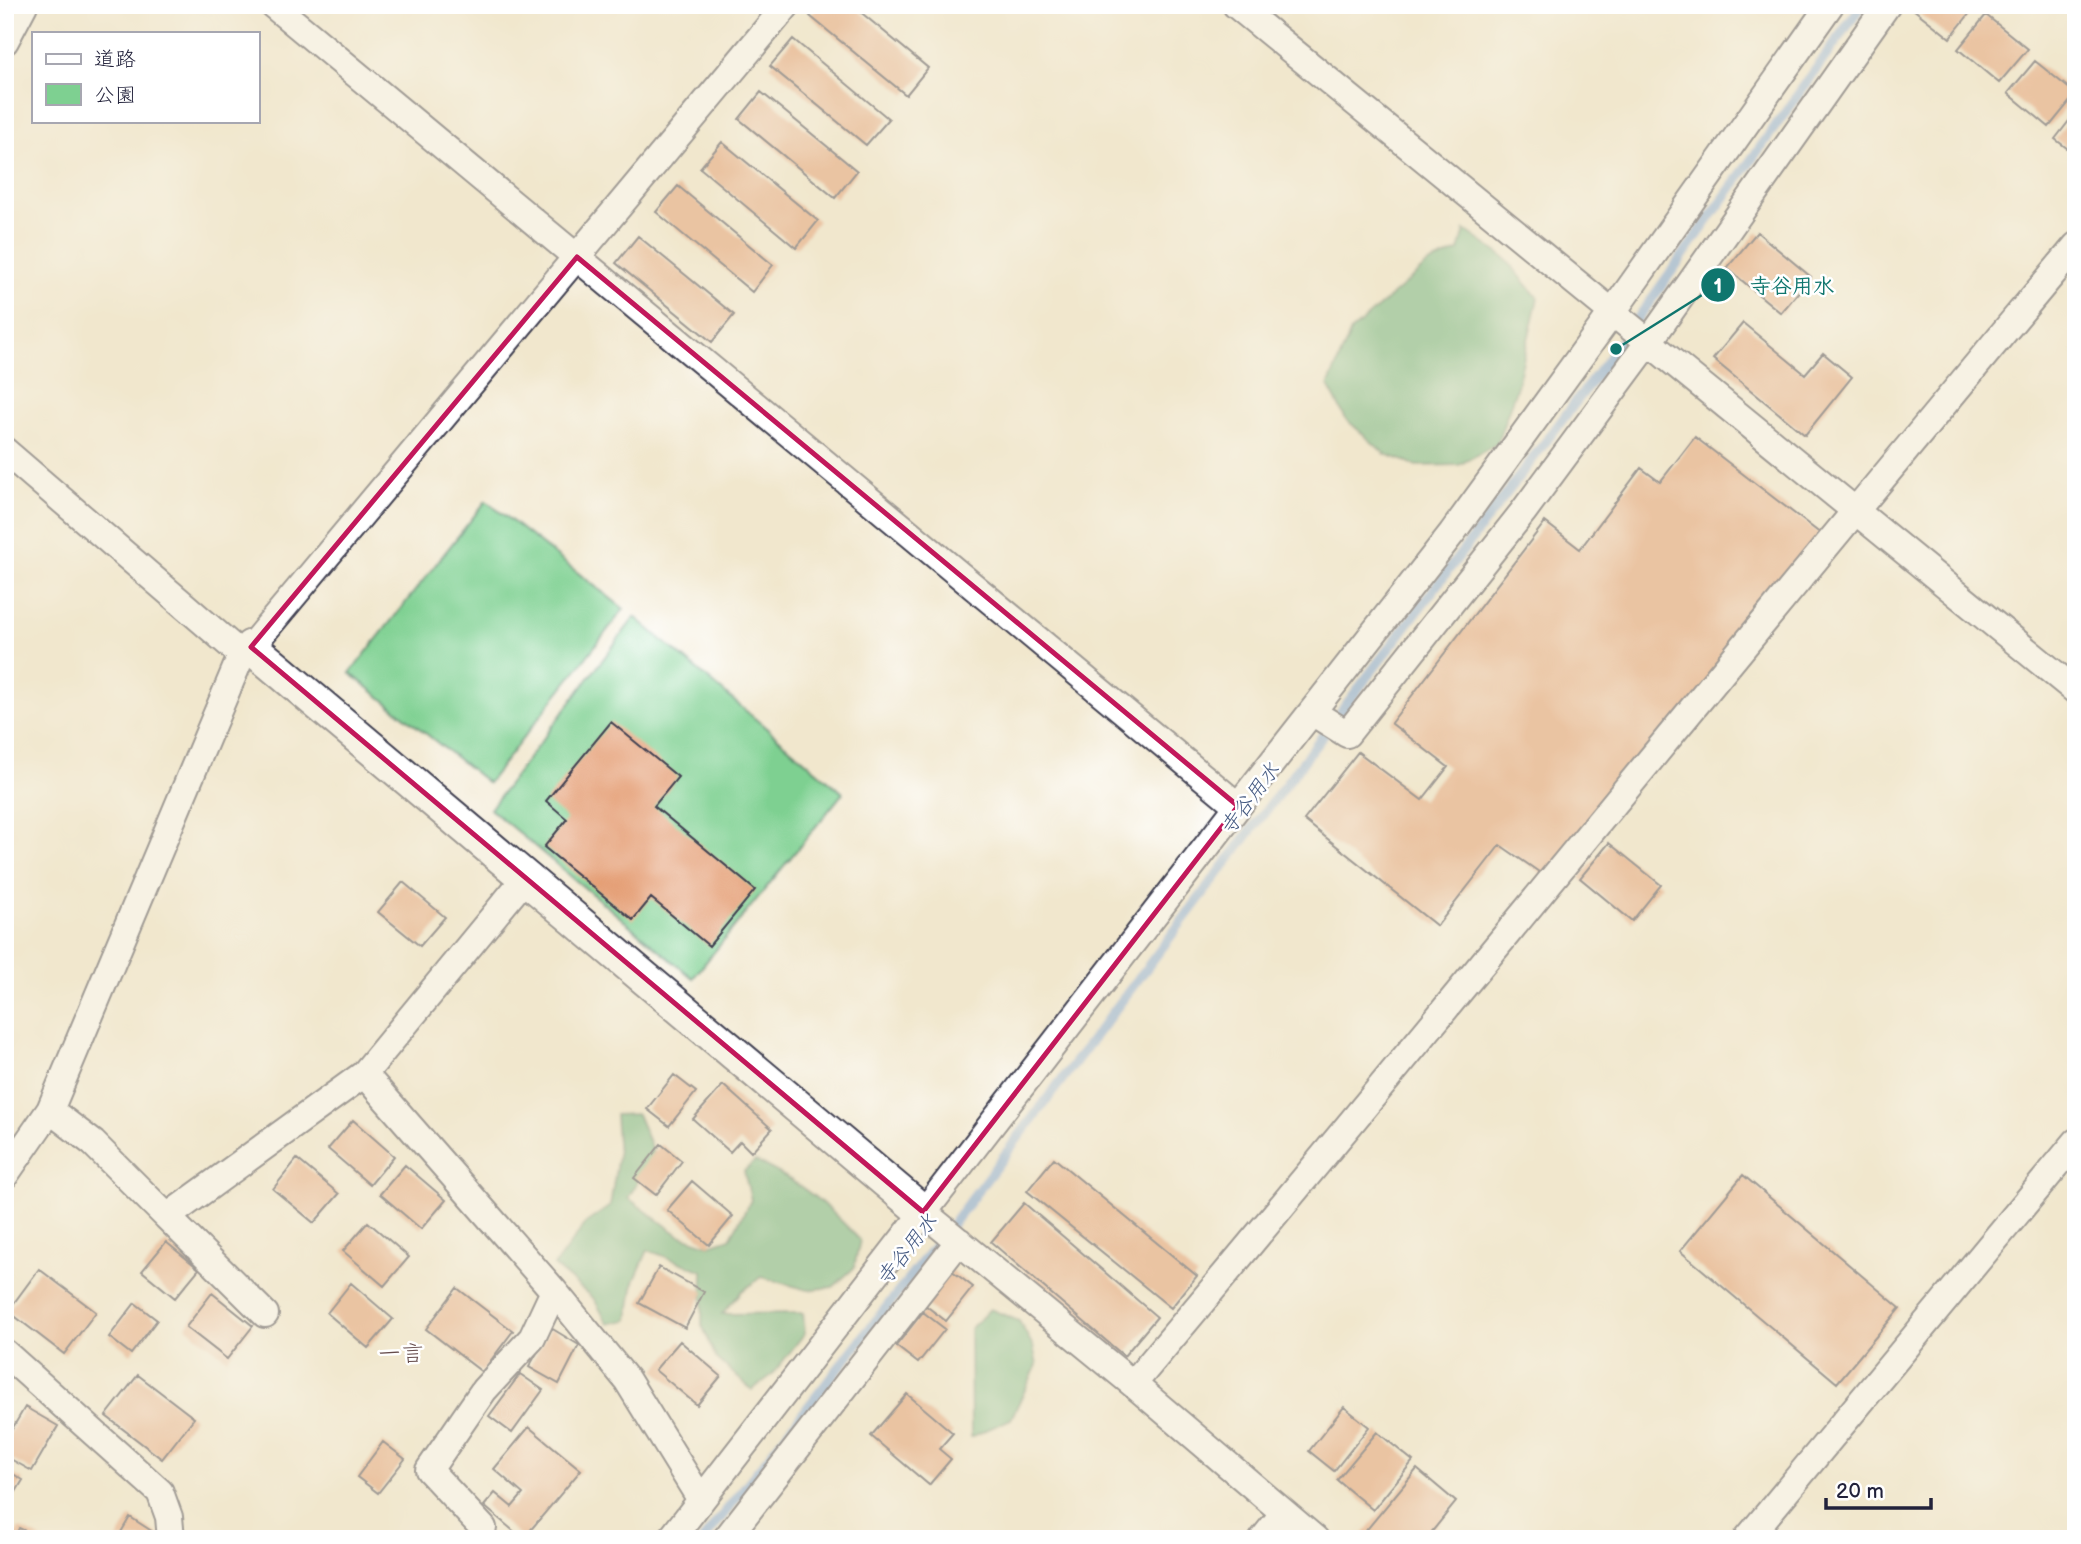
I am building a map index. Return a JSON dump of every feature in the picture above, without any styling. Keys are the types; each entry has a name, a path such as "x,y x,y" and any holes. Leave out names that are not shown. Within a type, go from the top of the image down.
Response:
{"street":[{"path":"5,40 24,5"},
{"path":"273,5 1238,806"},
{"path":"5,1175 50,1110 239,661 787,5"},
{"path":"1236,5 2076,691"},
{"path":"671,1539 1452,533 1830,5"},
{"path":"1311,712 1347,734 1523,512 1648,343 1887,5"},
{"path":"1133,1384 1552,881 1854,510 2076,246"},
{"path":"5,451 247,652 526,877 1315,1539"},
{"path":"167,1217 364,1074 526,877"},
{"path":"364,1074 554,1291 627,1380 701,1500"},
{"path":"50,1110 93,1143 265,1314"},
{"path":"1747,1539 2076,1142"},
{"path":"726,1539 959,1241"},
{"path":"482,1528 429,1471 484,1390 532,1338 554,1291"},
{"path":"5,1353 160,1492 169,1517 171,1539"},
{"path":"1263,1539 1283,1514"}],"highlighted area":[{"path":"577,257 1238,806 923,1212 251,647"}],"green space":[{"path":"1465,230 1505,258 1538,298 1517,386 1497,444 1459,465 1417,466 1385,454 1346,419 1328,386 1351,331 1428,264 1459,251"},
{"path":"486,501 624,609 488,783 350,673"},
{"path":"635,617 843,793 693,978 490,809"},
{"path":"637,1114 654,1154 628,1198 679,1235 709,1245 730,1238 751,1200 744,1171 755,1161 786,1177 812,1195 860,1240 854,1268 833,1287 807,1290 762,1277 742,1291 722,1314 803,1313 805,1333 772,1375 752,1390 716,1358 702,1325 703,1271 648,1250 634,1282 628,1320 608,1324 594,1299 554,1266 586,1223 610,1206 618,1155 615,1115"},
{"path":"990,1309 1019,1321 1033,1346 1037,1365 1011,1419 971,1437 970,1329"}],"building":[{"path":"819,5 852,5 928,68 906,95 810,16"},
{"path":"1908,5 1970,5 1974,8 1950,38"},
{"path":"1986,15 2028,49 1999,83 1958,49"},
{"path":"793,39 889,119 866,145 770,66"},
{"path":"2035,61 2076,94 2049,127 2008,93"},
{"path":"761,92 857,171 835,198 739,119"},
{"path":"2076,112 2076,155 2055,139"},
{"path":"722,142 818,221 796,248 700,168"},
{"path":"678,186 773,265 752,292 656,212"},
{"path":"1757,232 1811,277 1781,313 1727,268"},
{"path":"638,236 734,315 712,342 616,263"},
{"path":"1743,323 1805,374 1823,353 1852,377 1805,435 1713,359"},
{"path":"1695,437 1830,541 1552,881 1500,845 1437,926 1304,820 1358,752 1422,800 1448,767 1391,723 1545,522 1580,549 1641,468 1660,482"},
{"path":"611,722 678,777 654,806 755,890 709,946 651,898 633,920 544,847 567,819 546,801"},
{"path":"1609,843 1661,885 1632,921 1580,878"},
{"path":"403,882 445,917 420,946 378,912"},
{"path":"674,1075 696,1092 669,1126 647,1109"},
{"path":"723,1085 772,1129 751,1152 740,1141 730,1152 693,1119"},
{"path":"353,1120 394,1156 370,1185 328,1149"},
{"path":"661,1144 682,1161 656,1195 634,1178"},
{"path":"1054,1158 1197,1276 1171,1308 1027,1191"},
{"path":"297,1159 339,1194 314,1223 273,1189"},
{"path":"405,1165 446,1200 421,1229 380,1194"},
{"path":"1743,1175 1900,1308 1837,1383 1680,1251"},
{"path":"692,1181 733,1216 709,1245 667,1210"},
{"path":"1024,1203 1157,1317 1124,1356 991,1242"},
{"path":"368,1222 409,1257 384,1286 343,1251"},
{"path":"166,1242 199,1269 175,1298 142,1271"},
{"path":"659,1267 704,1292 685,1328 639,1303"},
{"path":"39,1269 96,1312 64,1354 8,1311"},
{"path":"951,1270 973,1287 946,1321 925,1305"},
{"path":"351,1283 393,1319 368,1348 327,1313"},
{"path":"457,1288 513,1331 482,1372 426,1329"},
{"path":"212,1293 253,1326 227,1359 186,1327"},
{"path":"135,1303 157,1320 131,1354 109,1337"},
{"path":"923,1312 945,1329 918,1363 896,1346"},
{"path":"551,1328 579,1345 559,1384 529,1367"},
{"path":"680,1341 721,1376 697,1405 655,1370"},
{"path":"520,1374 543,1390 512,1433 489,1416"},
{"path":"138,1375 194,1418 162,1459 106,1416"},
{"path":"907,1394 953,1433 939,1449 951,1459 929,1485 871,1436"},
{"path":"25,1407 58,1426 32,1471 5,1456 5,1441"},
{"path":"1344,1407 1369,1427 1334,1471 1309,1451"},
{"path":"529,1427 581,1470 523,1539 484,1506 495,1493 512,1507 523,1494 494,1469"},
{"path":"1377,1432 1413,1461 1373,1510 1337,1480"},
{"path":"383,1442 405,1459 378,1493 357,1477"},
{"path":"5,1469 23,1480 5,1510"},
{"path":"1417,1469 1456,1502 1426,1539 1359,1539"},
{"path":"130,1517 164,1539 117,1539"},
{"path":"19,1528 42,1539 14,1539"}],"waterway":[{"name":"寺谷用水","path":"704,1539 963,1210 1616,349 1862,5"}],"place":[{"name":"寺谷用水","path":"1616,349"}],"district":[{"name":"一言","path":"401,1354"}]}
